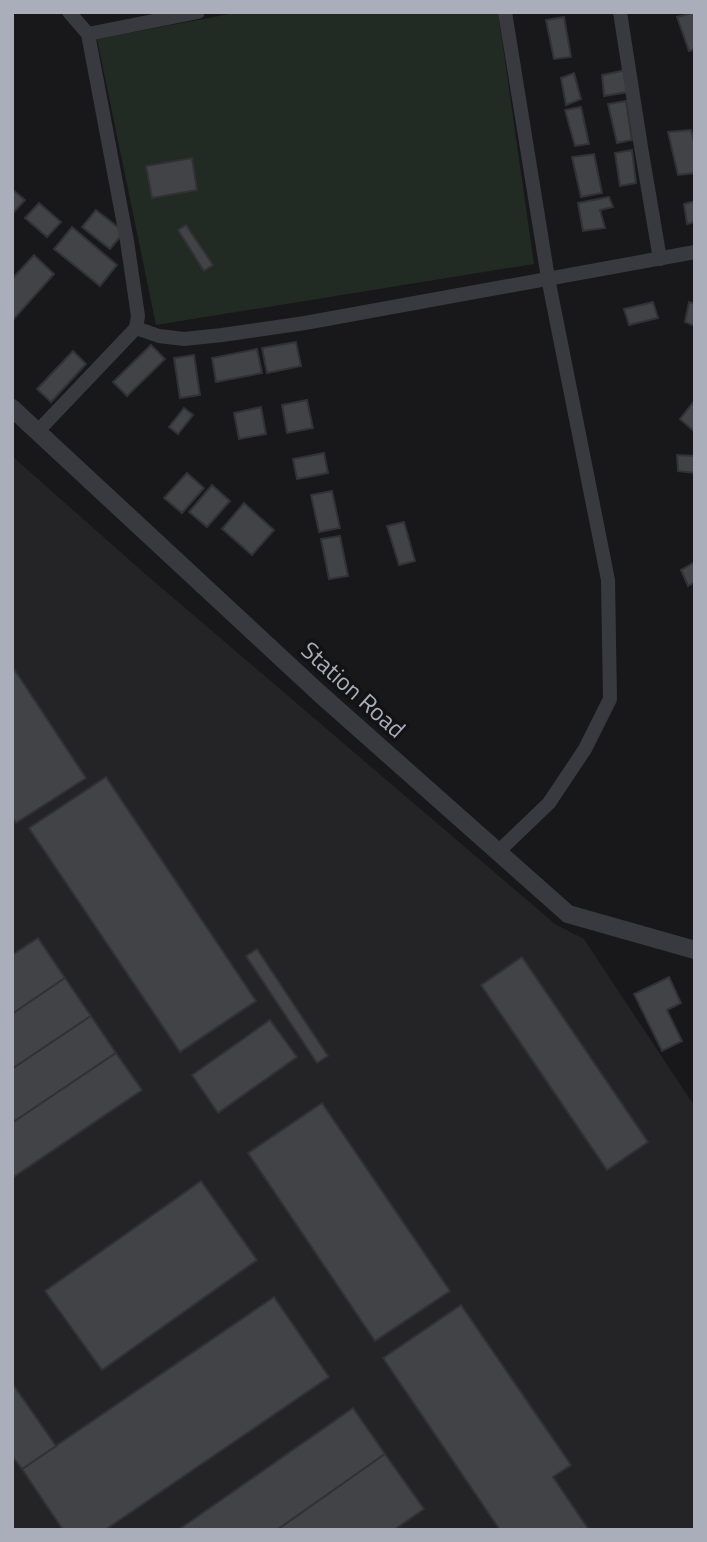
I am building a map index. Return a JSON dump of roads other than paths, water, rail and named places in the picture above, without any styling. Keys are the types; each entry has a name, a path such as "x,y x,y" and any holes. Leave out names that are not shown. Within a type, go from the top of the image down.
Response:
{"street":[{"path":"38,431 136,328 138,316 129,253 88,34 69,12"},
{"path":"88,34 198,12"},
{"path":"498,852 549,803 585,748 610,699 608,580 548,278 505,12"},
{"path":"620,12 660,259"},
{"path":"136,328 159,336 184,339 222,335 356,314 695,252"},
{"name":"Station Road","path":"12,408 319,693 568,914 695,950"}]}
